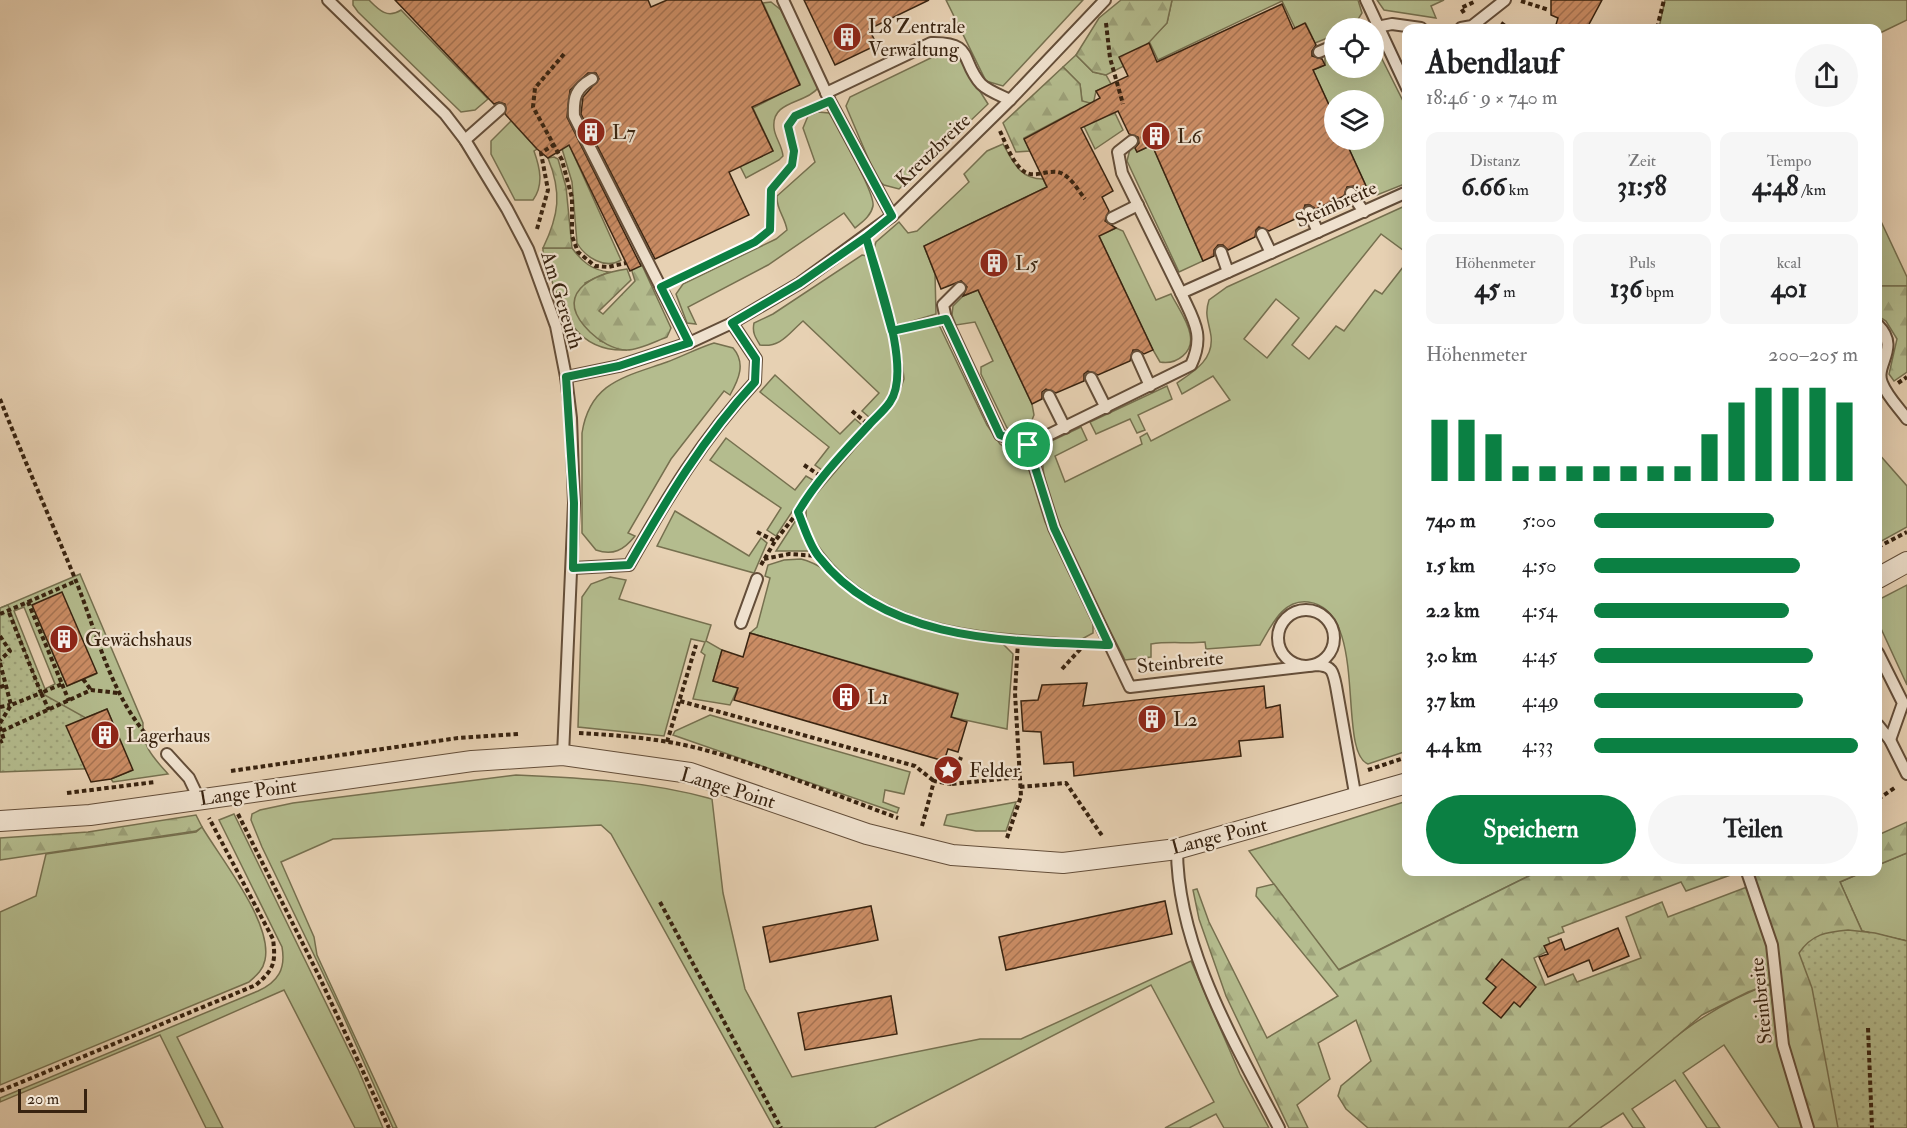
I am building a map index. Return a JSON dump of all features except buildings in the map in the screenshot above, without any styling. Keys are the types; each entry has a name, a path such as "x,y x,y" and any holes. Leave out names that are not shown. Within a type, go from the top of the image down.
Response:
{"street":[{"path":"1882,576 1907,562"},
{"name":"Lange Point","path":"0,821 90,815 418,767 563,755 690,773 867,834 952,855 1063,863 1177,849 1402,785"}],"lane":[{"name":"Am Gereuth","path":"328,0 446,114 465,140 528,249 556,326 566,377 573,492 573,568 563,755"},
{"path":"783,0 828,97 892,216"},
{"path":"1366,0 1372,18"},
{"path":"1475,24 1505,0"},
{"name":"Kreuzbreite","path":"566,377 619,366 689,343 732,323 800,283 866,237 892,216 993,117 1104,1"},
{"path":"1384,25 1402,25"},
{"path":"828,97 931,43 949,43 964,52 981,84 1010,100"},
{"path":"1384,44 1402,78"},
{"path":"1319,52 1324,50"},
{"path":"592,79 581,85 575,93 574,116 689,343"},
{"path":"465,140 500,109"},
{"path":"960,288 943,305 946,319 1000,435 1028,445 1191,365 1199,349 1196,326 1122,173 1118,152 1132,141"},
{"path":"1352,193 1364,212"},
{"name":"Steinbreite","path":"1181,293 1402,194"},
{"path":"1112,218 1138,205"},
{"path":"1309,212 1318,232"},
{"path":"1262,234 1271,253"},
{"path":"1221,252 1228,272"},
{"path":"573,568 629,565 677,480 731,408 755,382 756,359 732,323"},
{"path":"1882,329 1888,342 1882,368"},
{"path":"1137,357 1150,386"},
{"path":"1091,378 1106,408"},
{"path":"1882,384 1907,419"},
{"path":"1049,396 1065,428"},
{"name":"Steinbreite","path":"1028,445 1054,528 1131,687 1308,666 1328,666 1333,670 1356,799"},
{"path":"741,623 757,579"},
{"path":"1303,611 1322,615 1329,622 1334,634 1330,653 1323,660 1308,666 1290,660 1283,653 1278,639 1284,621 1303,611"},
{"path":"1882,661 1904,703 1890,740"},
{"path":"1882,730 1890,740 1907,774"},
{"path":"166,754 189,778 199,799"},
{"path":"1177,849 1177,878 1188,929 1228,1029 1279,1128"},
{"name":"Steinbreite","path":"1748,876 1773,945 1782,1045 1808,1128"}],"path":[{"path":"1518,0 1549,10"},
{"path":"1658,24 1664,0"},
{"path":"1104,1 1110,58 1124,104"},
{"path":"564,54 540,81 533,97 533,107 555,144 568,180 573,212 572,236 578,252 595,266 608,267 626,263"},
{"path":"661,287 755,242 770,230 771,190 792,165 794,151 788,126 795,116 828,97"},
{"path":"993,117 1012,157 1022,171 1035,175 1059,172 1070,179 1085,199"},
{"path":"545,205 548,179 541,153 555,144"},
{"path":"757,579 763,559 775,541 822,477 890,402 897,385 899,372 892,331 866,237"},
{"path":"892,331 946,319"},
{"path":"0,399 76,581 118,694 144,733 166,754"},
{"path":"852,411 868,425"},
{"path":"804,465 822,477"},
{"path":"798,512 818,556 839,578 862,595 918,622 958,634 1018,641 1109,645"},
{"path":"757,532 775,541"},
{"path":"1882,545 1907,532"},
{"path":"763,559 789,554 818,556"},
{"path":"0,614 48,596 76,581"},
{"path":"28,602 69,701"},
{"path":"8,610 48,710"},
{"path":"0,636 10,651 0,662 11,705 1,727 4,740 0,742"},
{"path":"1007,838 1021,796 1015,693 1018,641"},
{"path":"1062,669 1086,644"},
{"path":"668,742 696,645"},
{"path":"83,679 92,690"},
{"path":"0,707 11,705 62,684"},
{"path":"0,687 6,685"},
{"path":"1,727 48,710 92,690 118,694"},
{"path":"680,701 915,766 934,781 952,784 1020,777"},
{"path":"952,784 961,758"},
{"path":"1371,768 1402,759"},
{"path":"65,793 163,781"},
{"path":"922,826 934,781"},
{"path":"1020,787 1066,783 1103,837"},
{"path":"1882,796 1897,786"},
{"path":"228,795 319,976 389,1128"},
{"path":"0,1091 256,985 272,970 275,952 273,939 199,799"},
{"path":"660,902 782,1128"},
{"path":"1868,1028 1872,1128"}],"green space":[{"path":"353,0 369,0 387,13 392,14 401,10 488,99 475,110 461,112 358,12 353,5"},
{"path":"946,0 1083,0 1003,86 986,81"},
{"path":"1121,0 1172,0 1167,23 1130,63 1106,75 1093,72 1076,55 1099,18"},
{"path":"1172,0 1358,0 1362,13 1359,18 1324,18 1324,39 1315,43 1306,24 1295,28 1282,1 1158,60 1149,41 1167,23"},
{"path":"1377,0 1444,0 1431,6 1436,18 1384,10"},
{"path":"1665,0 1907,0 1907,20 1882,32 1882,24 1660,24"},
{"path":"771,2 781,10 818,88 778,112 774,128 783,156 746,178 740,166 773,151 753,108 800,84 763,3"},
{"path":"952,52 959,58 988,104 899,189 884,185 877,179 846,106 850,97 941,53"},
{"path":"1076,55 1093,72 1106,75 1111,84 1096,91 1093,105 1082,101 1080,84 1063,67"},
{"path":"1384,63 1402,99 1402,185 1377,195 1366,186 1350,150 1384,150 1384,90 1324,90 1324,94 1313,70 1324,65 1324,78 1384,78"},
{"path":"1063,67 1080,84 1082,101 1113,109 1123,130 1095,149 1077,112 1073,112 1024,138 1030,151 1016,152 1003,123"},
{"path":"544,89 621,260 615,263 602,263 590,257 577,243 572,182"},
{"path":"818,112 829,113 834,119 869,189 873,206 870,213 855,228 844,213 768,265 688,307 696,324 687,323 676,294 683,284 776,239 787,230 777,196 815,162 803,128 808,116"},
{"path":"512,120 537,149 534,151 540,182 533,200 515,200 491,154 491,141"},
{"path":"1003,144 1023,173 1043,179 1047,187 924,246 935,274 936,314 899,325 894,323 874,248 876,242 899,222 908,233 917,231 969,182 964,174 987,151"},
{"path":"1134,145 1137,152 1152,145 1203,261 1179,272 1127,161 1130,149"},
{"path":"548,158 558,159 566,187 572,248 543,248 557,204 555,182"},
{"path":"1402,207 1402,249 1381,234 1292,345 1309,359 1336,326 1344,331 1375,290 1382,294 1402,268 1402,753 1368,764 1359,754 1354,734 1346,653 1339,628 1327,610 1308,602 1291,605 1278,616 1260,645 1206,649 1205,642 1158,643 1151,644 1151,657 1125,660 1070,550 1046,485 1042,460 1047,443 1081,427 1087,440 1055,456 1065,482 1142,444 1140,437 1147,433 1151,441 1230,400 1213,376 1182,394 1177,383 1196,370 1209,352 1211,336 1207,314 1209,300 1227,287","holes":["1276,299 1299,318 1267,358 1244,339"]},
{"path":"1882,224 1907,277 1907,286 1882,286"},
{"path":"1116,228 1123,231 1156,300 1171,294 1185,319 1191,340 1187,352 1178,359 1160,362 1099,236"},
{"path":"543,248 572,248 588,264 609,272 585,283 600,341 627,350 607,349 591,343 569,321 555,290 543,256"},
{"path":"862,255 867,256 870,261 883,305 892,342 896,373 891,394 869,417 862,411 879,393 803,321 784,339 774,344 760,345 753,329 754,323 773,314"},
{"path":"641,263 671,328 667,337 647,345 632,350 617,348 598,339 579,319 575,297 580,288 589,281 627,269 631,280 599,311 603,314 635,281 631,268"},
{"path":"1882,286 1907,286 1907,372 1894,381 1889,374 1897,339 1882,318"},
{"path":"978,290 1032,404 1034,415 1028,430 1018,433 1007,428 981,374 981,367 993,361 975,322 956,325 952,315 953,306 963,296"},
{"path":"936,324 940,327 987,425 1000,444 1018,456 1029,470 1045,522 1093,619 1093,633 1082,639 976,630 941,624 907,613 876,598 847,578 822,551 812,535 806,517 807,505 897,399 904,379 899,334"},
{"path":"714,343 733,348 739,359 740,371 730,395 724,391 671,459 628,533 635,536 631,541 613,552 596,550 582,533 582,433 586,416 593,402 601,392 624,378"},
{"path":"775,375 840,434 855,419 862,425 822,470 815,465 829,447 760,392"},
{"path":"1167,386 1172,399 1138,415 1145,430 1137,433 1130,419 1096,434 1090,422"},
{"path":"726,438 795,490 806,476 813,480 776,536 767,530 781,508 710,460"},
{"path":"1882,458 1907,486 1907,527 1882,541"},
{"path":"675,511 749,556 761,538 767,543 754,573 657,546"},
{"path":"796,520 812,551 776,551"},
{"path":"801,559 820,567 870,605 902,621 950,635 1002,643 1013,654 1007,729 951,717 958,693 750,633 757,627 770,578 765,576 768,565 784,560"},
{"path":"80,574 143,723 144,739 153,757 168,774 113,782 111,779 132,770 107,709 66,726 0,650 0,608","holes":["32,605 96,673 96,674 67,686","24,607 55,684 45,689 14,611"]},
{"path":"610,577 626,580 619,599 711,625 706,641 722,650 713,681 738,688 730,705 693,699 705,655 701,652 705,642 691,639 664,736 578,727 582,597 591,584"},
{"path":"1907,585 1907,685 1882,631 1882,598"},
{"path":"8,605 41,693 86,718 107,768 0,772 0,608"},
{"path":"710,715 910,772 904,794 885,790 883,802 899,808 897,813 673,735 675,731"},
{"path":"516,775 639,784 712,799 723,893 745,989 792,1077 980,1039 1021,1039 1191,961 1240,1074 1269,1128 1224,1128 1216,1114 1189,1128 1165,1128 1214,1102 1151,985 874,1128 774,1128 611,834 601,825 333,839 281,862 314,937 317,955 397,1128 393,1128 342,1013 262,847 251,820 252,814 293,803"},
{"path":"1016,802 1006,831 976,831 944,825 947,815"},
{"path":"1402,803 1402,876 1529,876 1338,970 1249,851"},
{"path":"234,814 358,1069 383,1128 355,1128 284,990 177,1037 223,1128 206,1128 160,1035 0,1102 0,1098 258,991 275,979 283,962 282,947 219,820"},
{"path":"196,815 202,827 196,831 0,860 0,838 88,832"},
{"path":"1907,822 1907,853 1882,863 1882,833"},
{"path":"202,827 254,910 265,945 263,967 249,982 0,1085 0,912 36,896 46,854 196,832"},
{"path":"1907,853 1907,941 1862,931 1840,882 1854,876 1882,876 1882,863"},
{"path":"1529,876 1728,876 1686,891 1681,882 1562,927 1564,932 1548,938 1552,949 1534,958 1545,985 1573,974 1577,982 1641,958 1626,917 1662,902 1668,917 1747,887 1766,939 1770,984 1748,992 1702,1015 1568,1128 1368,1128 1346,1109 1338,1096 1341,1086 1371,1061 1356,1020 1318,1043 1330,1079 1297,1105 1308,1128 1289,1128 1226,996 1199,919 1193,890 1197,889 1209,922 1267,1038 1338,996 1256,896 1257,888 1274,884 1339,970"},
{"path":"1753,876 1854,876 1840,882 1862,931 1907,941 1907,1128 1814,1128 1788,1048 1777,945"},
{"path":"1848,930 1875,933 1907,941 1907,1128 1838,1128 1812,988 1799,953 1809,942 1820,935"},
{"path":"1770,984 1778,1046 1803,1128 1779,1128 1724,1045 1683,1073 1720,1128 1707,1128 1675,1080 1632,1109 1645,1128 1633,1128 1623,1113 1600,1128 1568,1128 1688,1027 1714,1010"}],"place":[{"name":"L8 Zentrale Verwaltung","path":"847,37"},
{"name":"L7","path":"591,132"},
{"name":"L6","path":"1156,136"},
{"name":"L5","path":"994,263"},
{"name":"Gewächshaus","path":"64,639"},
{"name":"L1","path":"846,697"},
{"name":"L2","path":"1152,719"},
{"name":"Lagerhaus","path":"105,735"},
{"name":"Felder","path":"948,770"}],"route":[{"path":"1028,445 1000,435 946,319 892,331 866,237 800,283 732,323 756,359 755,382 731,408 677,480 629,565 573,568 574,503 571,418 566,377 619,366 689,343 661,287 755,242 770,230 771,190 792,165 794,151 788,126 795,116 830,101 892,216 866,237 879,284 892,331 899,372 897,385 890,402 822,477 798,512 818,556 839,578 862,595 885,608 940,630 1018,641 1109,645 1043,501 1028,445"}]}
